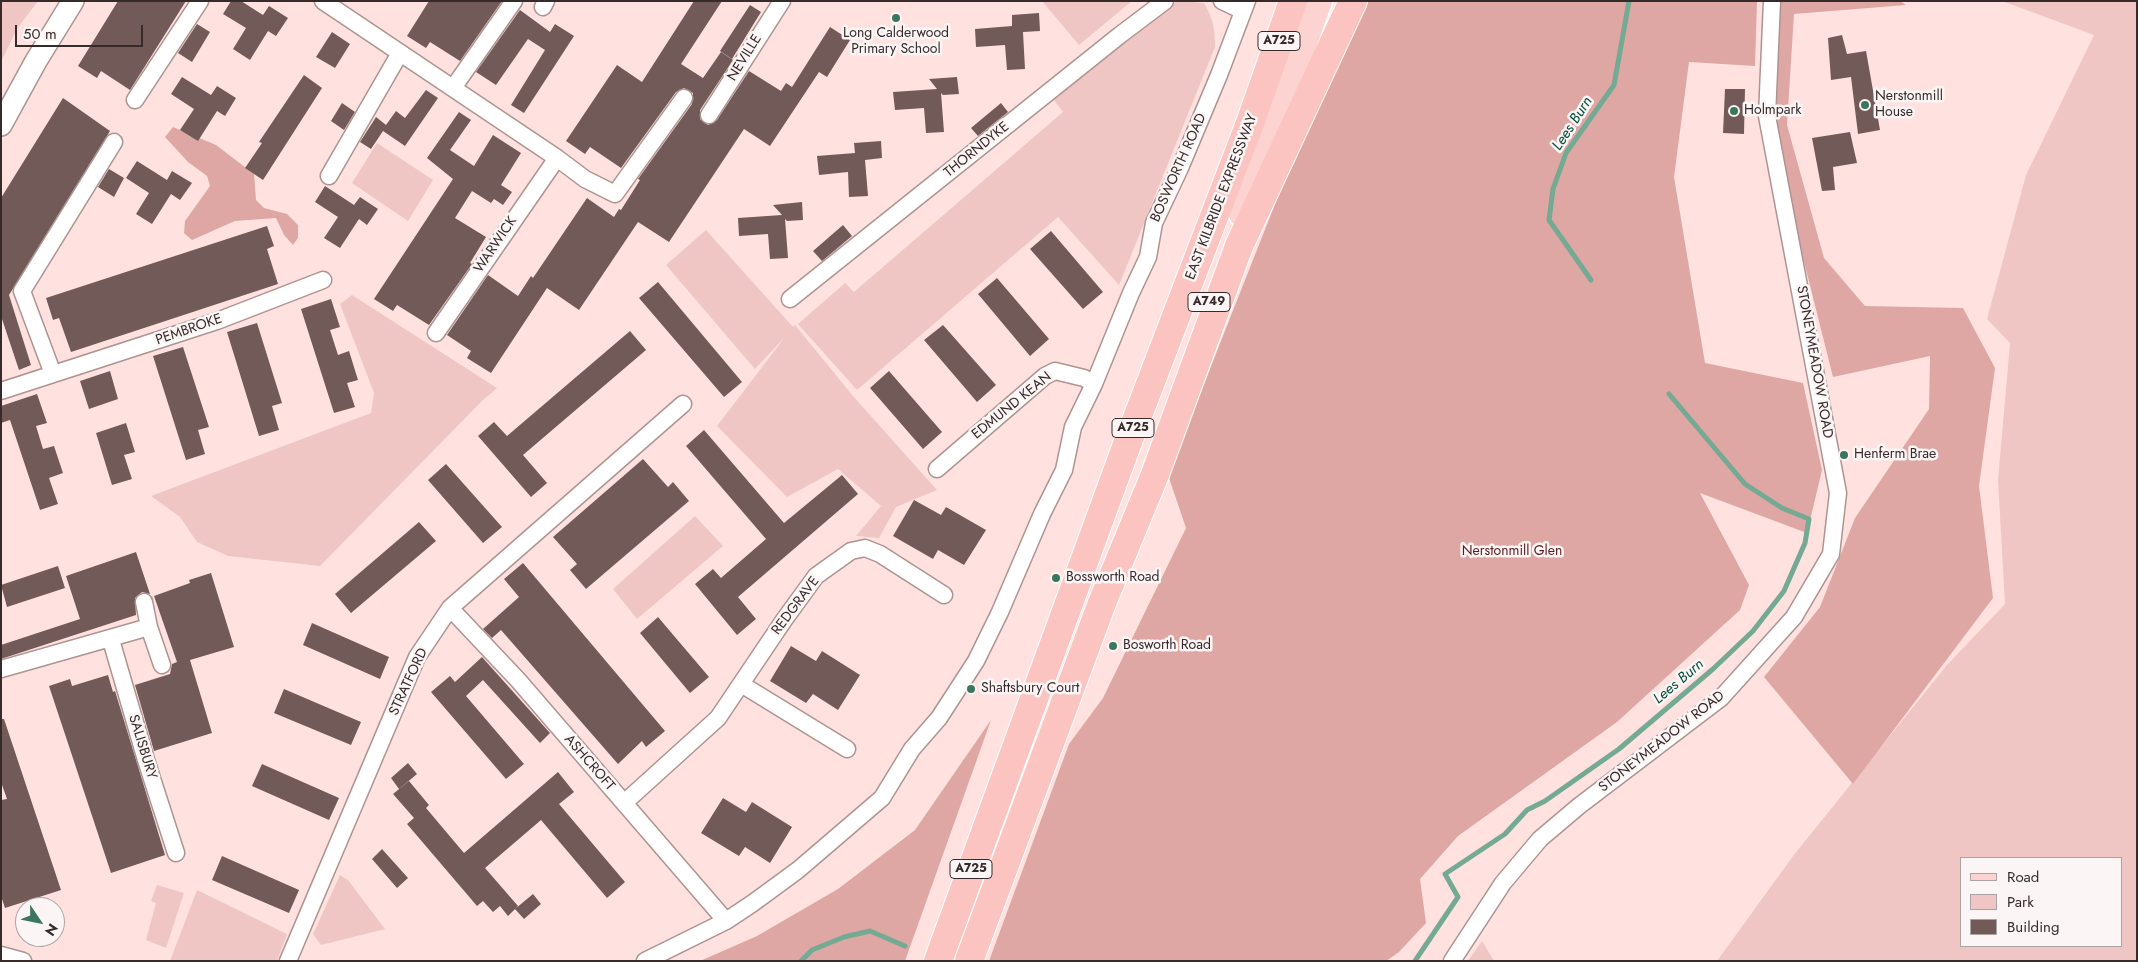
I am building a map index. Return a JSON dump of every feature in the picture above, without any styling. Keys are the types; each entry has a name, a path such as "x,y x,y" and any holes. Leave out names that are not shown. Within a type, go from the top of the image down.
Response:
{"highway":[{"name":"EAST KILBRIDE EXPRESSWAY","path":"938,961 1129,439 1266,80 1293,1"},
{"name":"EAST KILBRIDE EXPRESSWAY","path":"969,961 1102,603 1154,477 1239,246 1352,1"}],"main road":[{"name":"EAST KILBRIDE EXPRESSWAY","path":"1266,80 1297,1"},
{"name":"EAST KILBRIDE EXPRESSWAY","path":"1102,603 1144,474 1319,1"}],"street":[{"path":"1,125 36,61 73,1"},
{"path":"135,100 200,1"},
{"path":"322,1 557,158 585,179 614,194 684,98"},
{"path":"453,88 514,1"},
{"name":"NEVILLE","path":"709,115 782,1"},
{"name":"THORNDYKE","path":"790,299 1165,1"},
{"path":"1222,1 1245,6"},
{"name":"STONEYMEADOW ROAD","path":"1452,961 1503,883 1540,839 1579,806 1721,698 1794,618 1831,554 1838,493 1767,116 1772,1"},
{"name":"BOSWORTH ROAD","path":"645,961 726,921 798,870 848,824 882,798 912,749 939,718 976,660 1000,612 1042,514 1064,470 1073,427 1094,384 1131,293 1148,257 1154,223 1184,160 1245,6"},
{"path":"329,176 400,53"},
{"path":"52,374 22,291 114,142"},
{"name":"WARWICK","path":"436,333 557,158"},
{"name":"PEMBROKE","path":"1,391 217,321 323,280"},
{"name":"EDMUND KEAN","path":"937,469 1045,376 1055,371 1084,378 1094,384"},
{"name":"STRATFORD","path":"288,961 418,657 450,608 683,404"},
{"name":"REDGRAVE","path":"624,803 718,718 816,576 851,551 865,548 880,554 944,595"},
{"path":"144,602 149,628 162,665"},
{"name":"ASHCROFT","path":"450,608 518,680 726,921"},
{"path":"1,669 112,640 149,628"},
{"name":"SALISBURY","path":"112,640 146,760 176,853"},
{"path":"741,684 847,749"},
{"path":"1,955 23,961"}],"green space":[{"path":"1,1 38,1 17,29 1,62"},
{"path":"1042,1 1132,1 1079,45"},
{"path":"1180,1 1204,3 1213,24 1215,47 1119,285 1058,217 857,390 798,324 845,283 854,292 1063,112 1054,100 1164,7"},
{"name":"Nerstonmill Glen","path":"1367,1 1757,1 1755,66 1689,62 1674,177 1705,363 1803,383 1822,470 1807,533 1700,493 1749,585 1740,610 1617,722 1458,836 1420,879 1426,923 1399,952 1386,961 989,961 1069,744 1103,698 1186,528 1168,475 1296,151"},
{"path":"1779,1 1900,1 1906,5 1794,14 1787,125 1824,258 1865,306 1963,308 1995,368 1979,486 1993,598 1853,784 1764,677 1820,607 1855,518 1929,409 1930,356 1833,377 1773,138"},
{"path":"2002,1 2137,1 2137,961 1717,961 1793,856 1947,665 2005,604 1998,480 2010,343 1987,319 2026,175 2094,35"},
{"path":"173,127 216,145 254,174 256,200 264,208 287,214 298,225 298,238 293,245 284,235 276,218 235,221 192,240 184,233 185,221 210,186 207,176 188,162 165,137"},
{"path":"377,143 433,180 408,221 352,183"},
{"path":"706,230 793,327 795,325 853,396 937,490 896,507 879,538 856,536 881,506 838,469 787,497 717,426 785,337 755,369 666,265"},
{"path":"352,295 497,388 320,566 228,556 197,542 180,517 151,496 371,413 374,393 340,304"},
{"path":"695,516 723,546 637,619 613,589"},
{"path":"991,720 905,961 700,961 757,936 838,889 915,830"},
{"path":"340,875 348,880 385,929 321,945 313,934"},
{"path":"157,885 184,893 166,948 146,940 156,903 151,901"},
{"path":"197,890 287,934 277,961 170,961"},
{"path":"1482,941 1494,961 1468,961"}],"building":[{"path":"118,1 186,1 130,90 101,71 97,78 78,66"},
{"path":"231,1 241,1 263,15 269,6 288,18 276,36 268,31 250,60 233,49 246,28 223,14"},
{"path":"429,1 502,1 460,61 430,42 426,48 407,36"},
{"path":"694,1 722,1 681,64 703,78 721,52 733,60 700,110 700,119 708,125 717,120 749,71 781,91 786,83 792,87 830,27 850,40 827,77 819,72 770,146 744,129 669,242 638,222 579,310 547,288 491,373 467,358 471,351 447,335 488,275 518,296 531,276 533,278 587,198 614,217 619,209 621,210 640,180 638,179 692,104 693,93 684,88 676,92 621,168 590,147 585,154 566,141 617,65 642,82"},
{"path":"750,5 761,12 732,59 720,51"},
{"path":"520,10 550,32 555,24 574,36 524,113 511,105 545,50 528,39 496,85 476,72"},
{"path":"1039,13 1040,31 1023,32 1025,69 1007,70 1005,45 976,47 975,29 1012,26 1012,15"},
{"path":"197,24 210,32 192,62 178,53"},
{"path":"332,32 350,44 335,68 316,57"},
{"path":"1842,35 1847,54 1866,51 1880,130 1858,134 1851,77 1831,80 1828,38"},
{"path":"304,75 322,88 263,180 245,168 262,143 259,142"},
{"path":"182,77 211,95 217,86 236,98 225,116 217,111 198,141 180,130 194,109 171,94"},
{"path":"957,77 959,94 943,95 941,93 944,132 926,133 924,108 895,110 893,92 937,89 929,79"},
{"name":"Holmpark","path":"1725,89 1745,89 1744,134 1723,133"},
{"path":"426,90 438,98 405,146 383,131 371,149 360,142 376,117 386,125 396,111 405,118"},
{"path":"63,98 110,131 9,295 31,365 19,370 1,316 1,198"},
{"path":"342,103 355,112 344,130 331,121"},
{"path":"1001,103 1008,112 978,136 971,128"},
{"path":"459,112 471,120 450,150 474,166 493,135 521,153 501,185 512,192 503,205 494,199 491,203 472,191 455,218 486,237 470,263 472,264 429,325 397,305 393,311 374,299 453,179 427,158"},
{"path":"1850,132 1857,163 1833,167 1835,190 1822,191 1812,138"},
{"path":"881,141 882,158 865,160 868,196 849,197 848,172 819,175 817,156 855,153 854,143"},
{"path":"137,161 167,180 172,171 192,183 180,200 171,194 152,224 136,214 149,193 126,178"},
{"path":"109,169 124,178 114,197 98,187"},
{"path":"325,186 354,205 360,197 378,209 367,225 359,219 340,248 324,238 338,217 315,202"},
{"path":"802,202 803,220 787,221 785,219 788,258 770,259 768,234 739,236 738,218 782,215 773,205"},
{"path":"843,225 852,236 822,261 813,251"},
{"path":"267,226 274,246 267,249 278,284 71,352 59,318 53,320 46,298"},
{"path":"1051,231 1103,292 1083,309 1030,249"},
{"path":"997,278 1049,339 1030,356 978,294"},
{"path":"658,282 742,382 724,397 639,298"},
{"path":"331,299 340,327 330,330 338,355 349,351 358,380 347,383 355,407 334,413 301,309"},
{"path":"257,323 282,403 272,406 279,430 259,436 227,332"},
{"path":"943,325 996,385 977,402 924,340"},
{"path":"630,331 646,350 523,455 547,483 531,497 478,436 494,422 507,436"},
{"path":"183,347 209,427 198,430 205,454 186,460 153,356"},
{"path":"110,371 118,399 89,409 80,381"},
{"path":"889,371 942,432 923,449 870,388"},
{"path":"37,394 47,423 36,426 43,449 54,446 63,473 49,478 58,504 40,510 10,420 1,423 1,406"},
{"path":"126,423 135,452 124,455 132,479 112,485 96,433"},
{"path":"704,430 784,523 842,475 858,494 738,597 756,619 737,635 695,584 713,569 721,578 766,539 686,446"},
{"path":"643,459 668,487 673,482 689,501 586,589 570,570 577,564 553,537"},
{"path":"446,464 502,527 483,543 428,480"},
{"path":"914,500 941,515 946,507 986,530 964,565 938,550 933,559 893,536"},
{"path":"419,522 436,541 351,613 335,594"},
{"path":"136,552 150,594 142,592 135,598 136,615 1,659 1,645 80,619 66,576"},
{"path":"523,563 665,731 646,747 642,741 618,764 501,630 492,638 483,629 519,597 504,579"},
{"path":"58,566 65,588 7,607 1,585"},
{"path":"211,573 234,647 190,660 212,733 154,751 135,685 170,674 172,664 177,662 154,596 190,583 189,580"},
{"path":"658,617 709,677 690,693 640,633"},
{"path":"312,623 389,657 380,679 303,645"},
{"path":"791,646 816,661 822,651 860,675 838,710 813,694 806,703 770,681"},
{"path":"482,657 550,733 540,743 483,680 466,696 524,764 506,779 431,692 450,676 455,682"},
{"path":"108,675 113,692 115,691 165,855 111,873 49,686 70,679 72,686"},
{"path":"284,689 361,722 351,745 274,713"},
{"path":"1,719 4,719 61,890 39,897 15,897 15,905 5,908 1,896 1,800 7,799 1,782"},
{"path":"408,763 417,774 399,789 391,778"},
{"path":"262,764 339,798 329,820 252,786"},
{"path":"558,772 574,792 559,804 625,882 607,898 541,820 485,868 518,906 508,916 500,906 493,912 483,901 477,906 407,824 414,818 393,794 409,781 429,805 426,808 464,853"},
{"path":"723,798 746,812 752,802 792,827 770,863 745,847 739,856 701,833"},
{"path":"382,849 408,878 397,888 372,859"},
{"path":"222,856 299,890 289,913 212,880"},
{"path":"533,894 541,904 524,919 515,909"}],"waterway":[{"name":"Lees Burn","path":"1591,280 1549,220 1553,189 1566,153 1614,85 1629,1"},
{"name":"Lees Burn","path":"1415,961 1458,897 1445,874 1505,834 1527,810 1545,801 1619,749 1713,669 1753,631 1784,591 1805,543 1809,519 1782,508 1745,484 1669,394"},
{"path":"801,961 812,950 844,937 870,931 905,946"}],"place":[{"name":"Long Calderwood Primary School","path":"896,18"},
{"name":"Nerstonmill House","path":"1865,105"},
{"name":"Holmpark","path":"1734,111"},
{"name":"Henferm Brae","path":"1844,455"},
{"name":"Bossworth Road","path":"1056,578"},
{"name":"Bosworth Road","path":"1113,646"},
{"name":"Shaftsbury Court","path":"971,689"}]}
